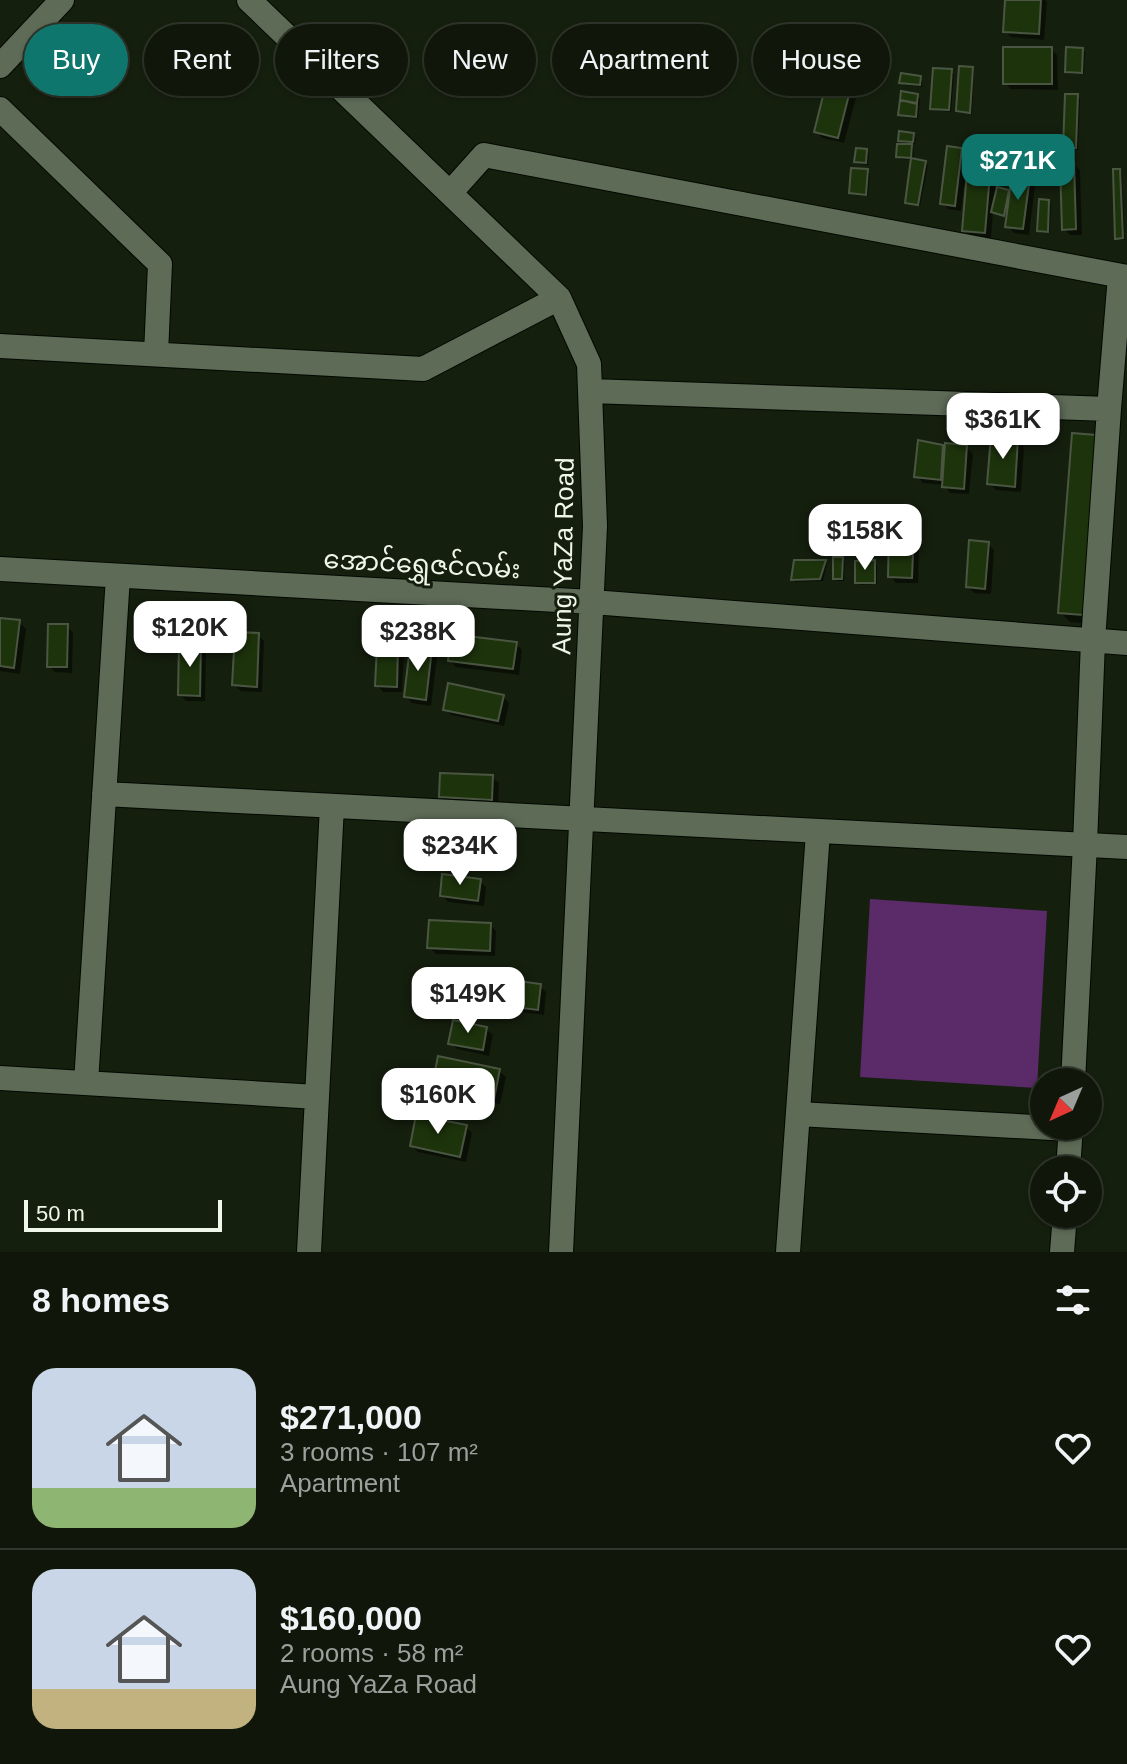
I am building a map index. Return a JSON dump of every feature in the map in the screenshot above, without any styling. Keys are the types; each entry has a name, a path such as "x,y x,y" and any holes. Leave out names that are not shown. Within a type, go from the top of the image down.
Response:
{"street":[{"path":"0,66 62,0"},
{"name":"Aung YaZa Road","path":"249,0 559,298 589,364 595,526 561,1252"},
{"path":"0,109 160,264 156,354"},
{"path":"450,193 484,155 1124,277 1109,409 1093,641 1074,1068"},
{"path":"0,346 423,369 559,298"},
{"path":"590,391 1109,409"},
{"name":"အောင်ရွှေဇင်လမ်း","path":"0,569 592,602 1127,643"},
{"path":"86,1083 118,576"},
{"path":"104,794 1127,847"},
{"path":"309,1252 332,806"},
{"path":"788,1252 818,832"},
{"path":"0,1078 317,1097"},
{"path":"798,1114 1030,1126"},
{"path":"1062,1252 1064,1228"}],"shaded area":[{"path":"870,899 1047,911 1038,1068 1030,1068 1030,1088 860,1077"}],"building":[{"path":"1005,0 1041,0 1039,34 1003,32"},
{"path":"1003,47 1052,47 1052,84 1003,84"},
{"path":"1066,47 1083,48 1082,73 1065,72"},
{"path":"959,66 973,67 970,113 956,111"},
{"path":"933,68 952,69 949,110 930,109"},
{"path":"901,73 921,76 920,85 899,83"},
{"path":"901,91 918,94 917,103 900,100"},
{"path":"1065,94 1078,94 1076,148 1063,148"},
{"path":"823,96 849,96 838,138 814,132"},
{"path":"900,100 917,104 916,117 898,115"},
{"path":"899,131 914,133 913,142 898,141"},
{"path":"897,144 912,144 911,158 896,157"},
{"path":"947,146 962,148 955,206 940,204"},
{"path":"856,148 867,149 866,163 854,162"},
{"path":"911,158 926,161 918,205 905,203"},
{"path":"968,160 991,162 985,233 962,231"},
{"path":"1060,162 1074,162 1076,229 1062,230"},
{"path":"851,168 868,169 866,195 849,193"},
{"path":"1113,169 1120,169 1123,238 1115,239"},
{"path":"1012,175 1030,177 1023,229 1005,227"},
{"path":"997,187 1009,190 1004,216 991,212"},
{"path":"1039,199 1049,200 1048,232 1037,231"},
{"path":"1072,433 1096,435 1083,615 1058,613"},
{"path":"991,436 1018,438 1015,487 987,484"},
{"path":"918,440 943,445 941,480 914,477"},
{"path":"945,443 967,445 964,489 942,487"},
{"path":"889,527 914,528 912,578 888,577"},
{"path":"969,540 989,542 985,589 966,587"},
{"path":"833,557 843,557 842,579 833,579"},
{"path":"794,560 826,560 820,579 791,580"},
{"path":"875,560 875,583 855,583 855,561"},
{"path":"0,618 20,620 14,668 0,666"},
{"path":"48,624 68,624 67,667 47,667"},
{"path":"235,632 259,633 257,687 232,685"},
{"path":"451,634 517,642 513,669 448,661"},
{"path":"179,643 201,643 200,696 178,695"},
{"path":"377,645 398,646 397,687 375,686"},
{"path":"410,647 432,649 426,700 404,697"},
{"path":"448,683 504,695 498,721 443,710"},
{"path":"440,773 493,775 492,800 439,797"},
{"path":"442,874 481,879 478,901 440,896"},
{"path":"429,920 491,923 490,951 427,948"},
{"path":"432,970 541,984 538,1010 429,996"},
{"path":"453,1020 487,1027 483,1050 448,1044"},
{"path":"438,1056 500,1069 494,1099 432,1086"},
{"path":"416,1115 467,1125 460,1157 410,1146"}]}
